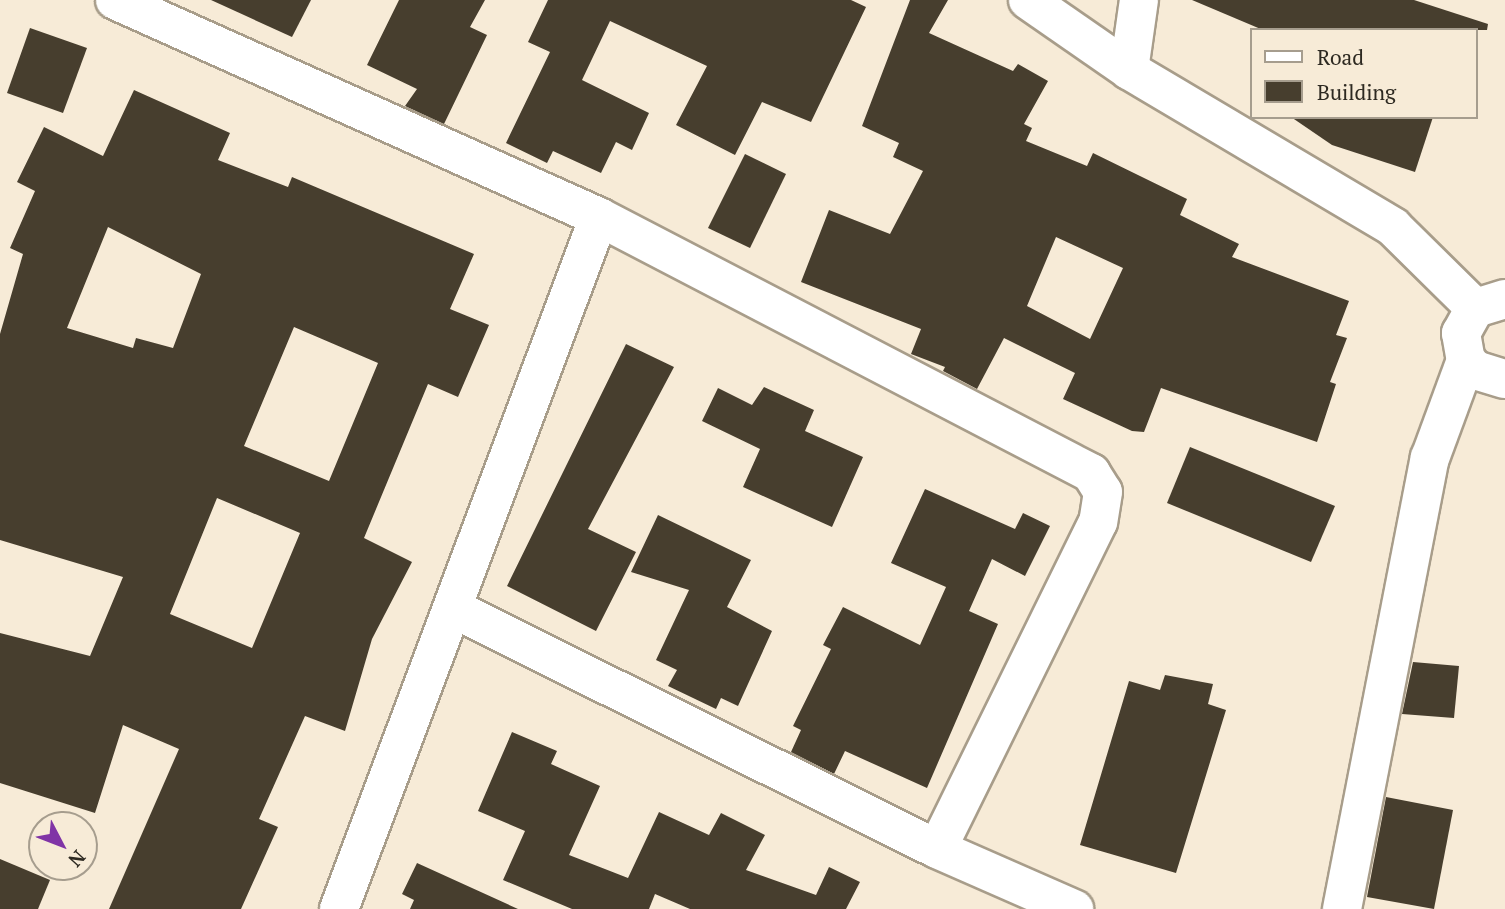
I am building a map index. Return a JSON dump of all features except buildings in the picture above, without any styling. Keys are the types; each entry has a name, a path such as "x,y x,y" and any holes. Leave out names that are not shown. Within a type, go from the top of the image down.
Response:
{"street":[{"path":"115,0 599,217 1091,473 1103,492 1098,522 937,849"},
{"path":"1028,0 1129,70 1393,227 1490,304 1461,333 1466,360 1430,458 1394,657 1342,909"},
{"path":"1129,70 1139,0"},
{"path":"339,909 456,610 599,217"},
{"path":"1466,360 1487,377 1505,379"},
{"path":"456,610 937,849 1073,909"}]}
